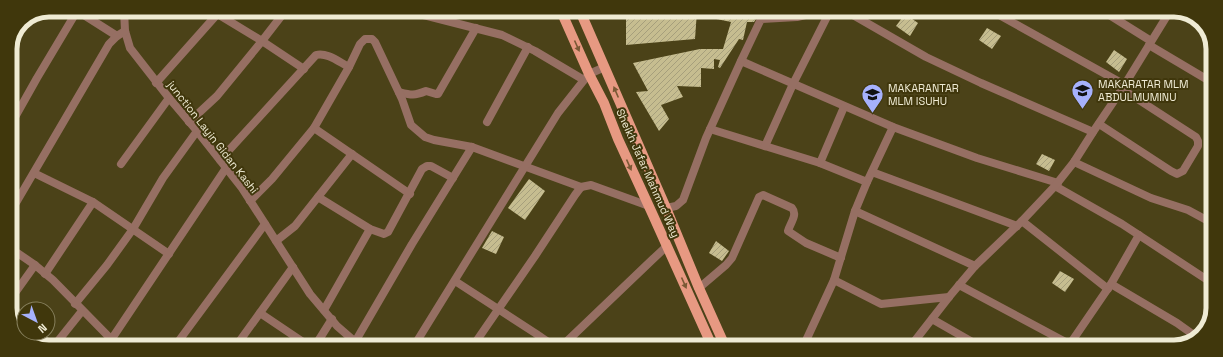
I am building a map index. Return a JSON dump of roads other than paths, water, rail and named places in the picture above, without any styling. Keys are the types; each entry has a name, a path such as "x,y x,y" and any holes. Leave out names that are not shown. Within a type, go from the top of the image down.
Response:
{"main road":[{"name":"Sheikh Jafar Mahmud Way","path":"563,17 587,77 604,103 618,139 709,340"},
{"name":"Sheikh Jafar Mahmud Way","path":"583,17 722,340"}],"street":[{"path":"17,114 73,17"},
{"path":"88,17 116,36"},
{"name":"junction Layin Gidan Kashi","path":"124,17 125,32 130,48 156,83 197,131 242,188 310,294 337,326 353,340"},
{"path":"156,83 212,17"},
{"path":"224,17 304,69"},
{"path":"189,122 217,96 281,17"},
{"path":"444,17 502,35 587,77"},
{"path":"666,208 676,206 683,200 710,129 761,17"},
{"path":"765,146 792,84 827,17"},
{"path":"856,17 926,57 1093,132"},
{"path":"1002,17 1123,87 1196,137 1198,146 1183,171 1177,174 1099,124"},
{"path":"1112,17 1206,79"},
{"path":"916,340 975,266 1020,223 1057,184 1074,162 1099,124 1166,17"},
{"path":"399,92 413,95 426,91 438,94 476,28"},
{"path":"17,201 109,44 116,36 125,32"},
{"path":"250,201 272,179 314,128 360,44 365,39 372,39 399,92 411,125 425,137 472,148 582,187 591,186 649,206"},
{"path":"487,122 528,47"},
{"path":"220,160 316,55 327,55 348,67"},
{"path":"741,61 893,127 977,158 1057,184 1206,279"},
{"path":"418,340 558,113 587,77 605,67"},
{"path":"121,164 169,98"},
{"path":"820,163 844,107"},
{"path":"806,340 834,280 855,211 893,127"},
{"path":"314,128 410,194"},
{"path":"710,129 820,163 867,182"},
{"path":"75,304 107,265 133,229 163,178 197,131"},
{"path":"359,340 412,244 472,148"},
{"path":"276,242 295,226 352,154"},
{"path":"1074,162 1151,198 1188,210 1206,220"},
{"path":"318,197 370,229 384,234 388,232 410,194 422,169 427,166 431,166 453,178"},
{"path":"110,340 169,254 184,228 226,168"},
{"path":"872,172 1020,223 1110,286 1192,334"},
{"path":"34,173 92,202 169,254"},
{"path":"478,340 575,194 582,187"},
{"path":"699,288 732,258 759,197 763,195 794,210 795,213 788,231 806,244 841,258"},
{"path":"45,274 92,202"},
{"path":"855,211 975,266"},
{"path":"179,340 265,224"},
{"path":"324,310 370,229"},
{"path":"1075,340 1110,286 1139,235"},
{"path":"568,340 667,246"},
{"path":"17,253 35,264 82,311 107,340"},
{"path":"17,290 35,264"},
{"path":"240,340 293,268"},
{"path":"834,280 881,304 949,297"},
{"path":"455,281 545,340"},
{"path":"959,285 1060,340"},
{"path":"59,340 82,311"},
{"path":"260,313 300,340"},
{"path":"319,340 332,319"},
{"path":"932,319 969,340"}],"place":[{"name":"MAKARATAR MLM ABDULMUMINU","path":"1082,110"},
{"name":"MAKARANTAR MLM ISUHU","path":"872,114"}]}
